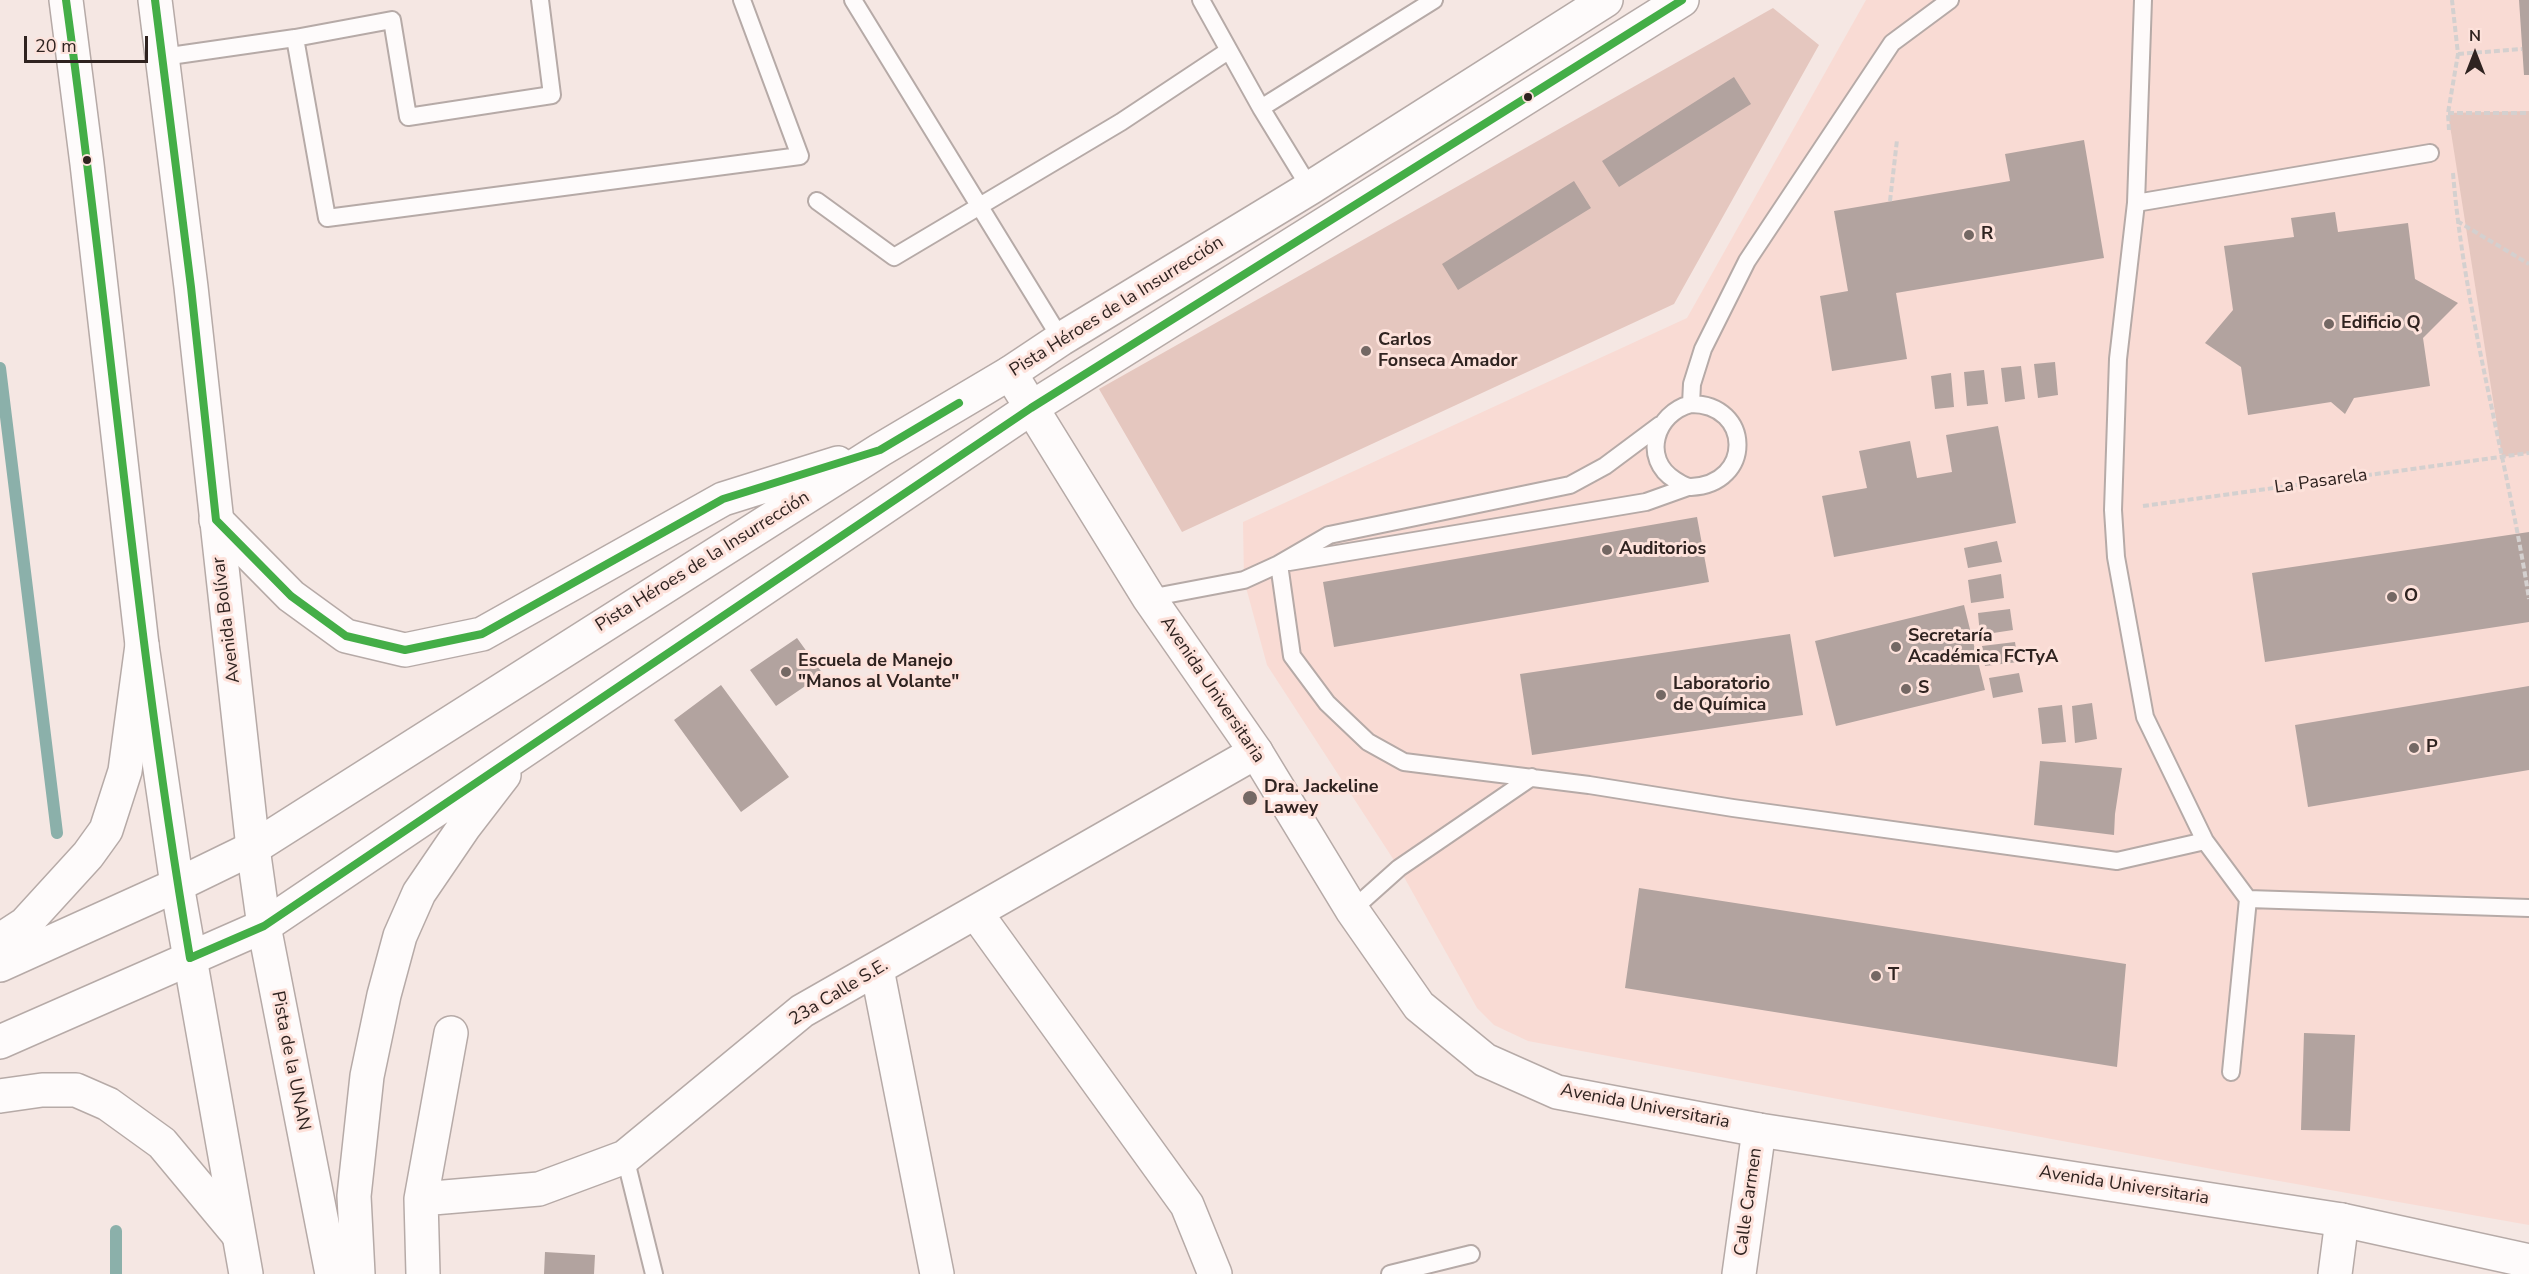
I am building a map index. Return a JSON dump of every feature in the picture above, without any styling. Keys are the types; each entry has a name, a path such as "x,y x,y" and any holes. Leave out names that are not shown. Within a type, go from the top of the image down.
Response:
{"main road":[{"path":"66,0 142,645 177,885 246,1274"},
{"path":"137,0 162,49"},
{"name":"Avenida Bolívar","path":"155,0 192,298 253,848"},
{"name":"Pista Héroes de la Insurrección","path":"0,965 253,848 880,450 1010,373 1061,339 1310,188 1606,0"},
{"path":"0,1042 264,926 1032,408 1682,0"},
{"name":"Avenida Universitaria","path":"1010,373 1149,598 1256,752 1352,910 1419,1006 1485,1060 1557,1092 1760,1130 2342,1220 2529,1261"},
{"path":"216,520 291,596 346,636 405,650 482,634 723,499 880,450"},
{"path":"0,940 25,924 88,855 106,830 125,771 142,645"},
{"path":"358,1274 354,1196 367,1076 384,995 400,936 419,893 464,827 522,751"},
{"name":"23a Calle S.E.","path":"421,1199 539,1189 625,1157 802,1011 1256,752"},
{"name":"Pista de la UNAN","path":"253,848 264,926 332,1274"},
{"path":"976,913 1187,1205 1215,1274"},
{"path":"878,969 937,1274"},
{"path":"423,1274 421,1199 451,1033"},
{"path":"0,1096 42,1090 76,1090 108,1104 162,1143 237,1233"},
{"name":"Calle Carmen","path":"1739,1274 1760,1130"},
{"path":"2335,1274 2342,1220"}],"lane":[{"path":"162,49 295,38 392,20 408,117 552,95 540,0"},
{"path":"295,38 327,218 800,156 742,0"},
{"path":"853,0 1061,339"},
{"path":"1201,0 1260,108 1310,188"},
{"path":"1260,108 1434,0"},
{"path":"1691,404 1692,384 1703,349 1747,261 1892,43 1950,0"},
{"path":"2143,0 2136,203 2118,359 2113,510 2116,557 2145,717 2205,841 2248,899 2231,1072"},
{"path":"817,201 894,257 1121,122 1228,51"},
{"path":"2136,203 2430,153"},
{"path":"1149,598 1244,580 1279,564 1329,535 1570,485 1605,466 1660,425 1679,407 1705,404 1727,417 1739,440 1734,466 1714,483 1688,488 1646,502 1279,564"},
{"path":"1660,425 1654,451 1666,474 1688,488"},
{"path":"1279,564 1292,656 1327,703 1368,742 1404,762 1532,777 1733,808 2117,861 2205,841"},
{"path":"1352,910 1399,868 1532,777"},
{"path":"2248,899 2529,908"},
{"path":"625,1157 654,1274"},
{"path":"1390,1274 1471,1254"}],"path":[{"path":"2450,136 2448,113 2458,54 2452,0"},
{"path":"2458,54 2522,49"},
{"path":"2448,113 2529,113"},
{"path":"1890,201 1897,140"},
{"path":"2452,169 2457,221 2502,457 2519,533 2529,599"},
{"path":"2457,221 2529,264"},
{"name":"La Pasarela","path":"2113,510 2529,453"}],"shaded area":[{"path":"1866,0 2529,0 2529,1225 2228,1172 1528,1041 1494,1025 1477,1008 1399,868 1267,665 1244,580 1243,522 1687,318"},
{"path":"1773,8 1819,45 1674,304 1182,532 1099,389"},
{"path":"2529,111 2529,453 2502,457 2448,113"}],"building":[{"path":"2519,0 2529,0 2529,75 2524,75"},
{"path":"1734,77 1751,104 1619,187 1602,161"},
{"name":"R","path":"2084,140 2104,258 1896,293 1907,359 1832,371 1820,296 1848,291 1834,211 2010,181 2005,154"},
{"path":"1574,181 1591,208 1458,290 1442,264"},
{"name":"Edificio Q","path":"2335,212 2338,232 2408,223 2415,279 2458,303 2423,338 2430,386 2354,398 2345,414 2331,402 2248,415 2241,367 2205,343 2233,310 2224,246 2294,237 2291,218"},
{"path":"2055,362 2058,395 2038,398 2034,364"},
{"path":"2021,366 2025,399 2005,402 2001,368"},
{"path":"1984,370 1988,404 1967,406 1964,372"},
{"path":"1951,373 1954,407 1935,409 1931,376"},
{"path":"1998,426 2016,523 1834,557 1822,496 1867,488 1859,451 1910,441 1917,478 1952,472 1946,435"},
{"name":"Auditorios","path":"1697,517 1709,582 1334,647 1323,582"},
{"name":"O","path":"2529,532 2529,622 2265,662 2252,573"},
{"path":"1997,541 2002,562 1968,568 1964,548"},
{"path":"2001,574 2004,598 1971,603 1968,580"},
{"path":"1964,605 1985,690 1836,726 1815,641"},
{"path":"2010,609 2013,630 1980,635 1978,613"},
{"name":"Laboratorio de Química","path":"1790,634 1803,715 1532,755 1520,674"},
{"name":"Escuela de Manejo \"Manos al Volante\"","path":"797,638 823,674 776,706 750,670"},
{"path":"2015,642 2018,662 1985,666 1982,646"},
{"path":"2019,673 2023,692 1993,698 1989,678"},
{"path":"721,685 789,777 741,812 674,720"},
{"name":"P","path":"2529,686 2529,770 2308,807 2295,725"},
{"path":"2092,703 2097,739 2075,743 2072,706"},
{"path":"2062,705 2066,742 2042,744 2038,708"},
{"path":"2040,761 2122,768 2114,835 2034,825"},
{"name":"T","path":"1639,888 2126,964 2117,1067 1625,988"},
{"path":"2304,1033 2355,1035 2350,1131 2301,1130"},
{"path":"545,1252 595,1255 594,1274 544,1274"}],"waterway":[{"path":"0,368 57,833"},
{"path":"116,1231 116,1274"}],"transit line":[{"path":"66,0 154,719 190,958 264,926 1031,408 1682,0"},
{"path":"155,0 191,287 216,520 291,596 346,636 405,650 482,634 723,499 880,450 959,403"}],"place":[{"name":"R","path":"1969,235"},
{"name":"Edificio Q","path":"2329,324"},
{"name":"Carlos Fonseca Amador","path":"1366,351"},
{"name":"Auditorios","path":"1607,550"},
{"name":"O","path":"2392,597"},
{"name":"Secretaría Académica FCTyA","path":"1896,647"},
{"name":"Escuela de Manejo \"Manos al Volante\"","path":"786,672"},
{"name":"S","path":"1906,689"},
{"name":"Laboratorio de Química","path":"1661,695"},
{"name":"P","path":"2414,748"},
{"name":"Dra. Jackeline Lawey","path":"1250,798"},
{"name":"T","path":"1876,976"}]}
